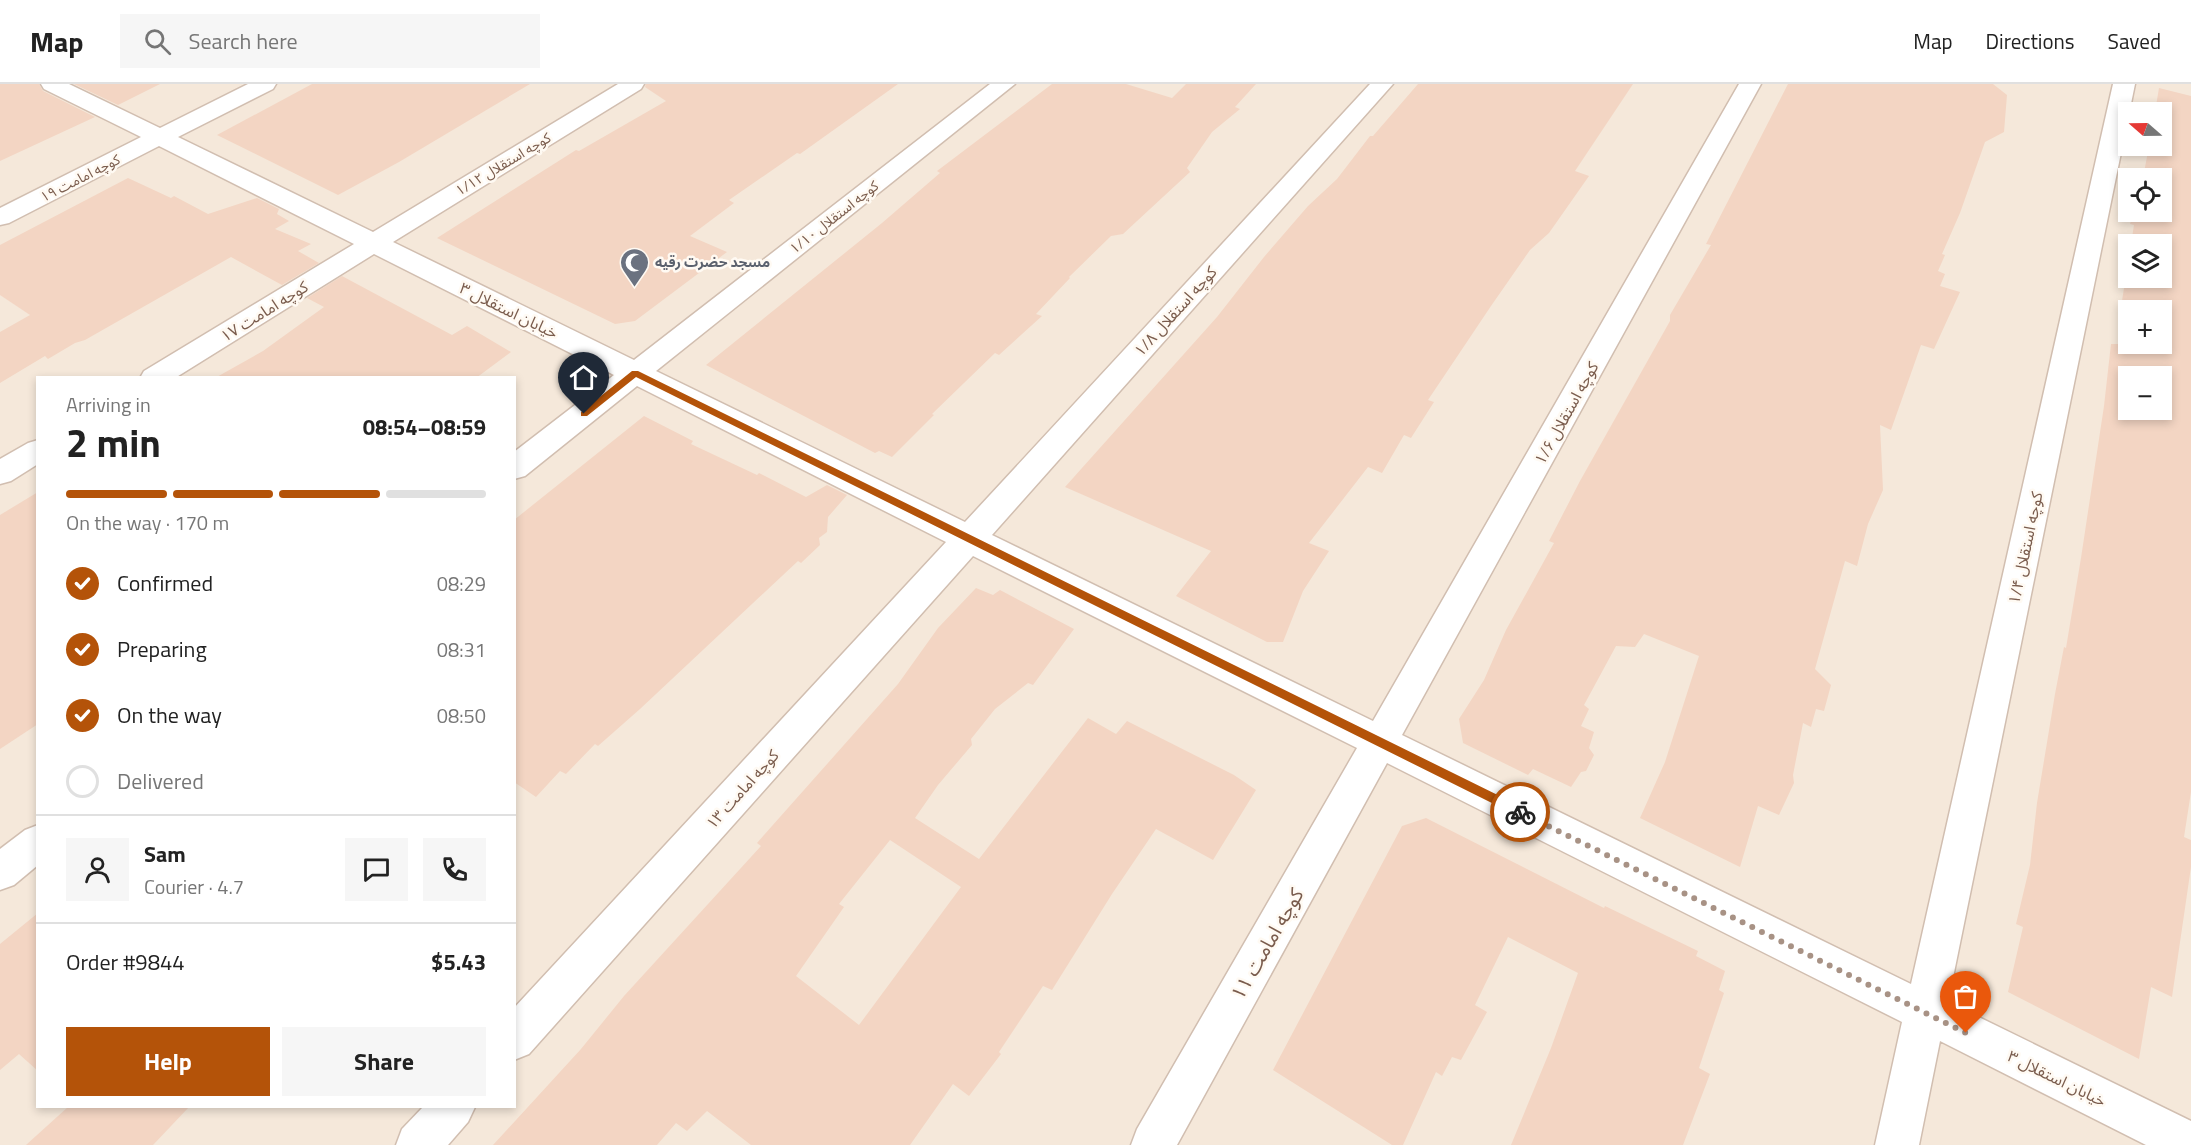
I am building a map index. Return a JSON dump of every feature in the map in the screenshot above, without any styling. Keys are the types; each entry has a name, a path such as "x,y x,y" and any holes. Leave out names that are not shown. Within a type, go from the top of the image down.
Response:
{"street":[{"name":"خیابان استقلال ۳","path":"52,84 2191,1144"},
{"name":"کوچه امامت ۱۹","path":"0,218 265,84"},
{"name":"کوچه استقلال ۱/۱۲","path":"373,243 633,84"},
{"name":"کوچه استقلال ۱/۱۰","path":"516,466 1004,84"},
{"name":"کوچه استقلال ۱/۸","path":"969,538 1382,84"},
{"name":"کوچه استقلال ۱/۶","path":"1381,743 1750,84"},
{"name":"کوچه استقلال ۱/۴","path":"1897,1145 2124,84"},
{"name":"کوچه امامت ۱۷","path":"157,376 373,243"},
{"path":"0,473 36,451"},
{"name":"کوچه امامت ۱۳","path":"516,1037 969,538"},
{"name":"کوچه امامت ۱۱","path":"1153,1145 1381,743"},
{"path":"0,872 36,844"},
{"path":"418,1145 452,1108"}],"shaded area":[{"path":"0,84 2191,84 2191,1145 0,1145"}],"building":[{"path":"0,84 39,84 43,91 95,117 0,161"},
{"path":"74,84 160,84 118,105"},
{"path":"312,84 530,84 399,162 338,195 217,135"},
{"path":"646,84 898,84 800,154 797,153 729,200 734,203 690,236 727,252 635,321 615,324 437,238 576,150 579,151 666,101 645,87"},
{"path":"1052,84 1126,84 1172,98 1186,84 1256,84 1235,107 1240,109 1212,132 1187,168 1190,172 1123,234 1111,236 1069,277 1036,314 1042,316 999,355 995,353 932,414 934,415 892,457 879,451 875,453 706,365 882,223 940,173 937,171"},
{"path":"1418,84 1633,84 1575,171 1589,176 1549,233 1530,250 1491,306 1428,400 1434,402 1411,438 1404,435 1382,473 1368,467 1309,543 1329,551 1303,591 1283,642 1267,642 1176,596 1211,551 1065,487 1217,317 1308,206 1337,179 1370,136 1373,136"},
{"path":"1788,84 1993,84 2007,95 2004,132 1985,142 1960,213 1942,254 1945,255 1938,271 1945,274 1940,286 1960,292 1934,349 1921,345 1891,430 1880,425 1883,490 1868,524 1857,566 1845,561 1815,669 1831,685 1824,711 1816,709 1811,727 1803,723 1793,775 1794,783 1779,815 1758,806 1740,867 1640,818 1665,762 1699,656 1644,634 1635,647 1616,646 1584,705 1589,709 1581,726 1594,732 1589,748 1594,755 1586,771 1581,772 1571,787 1533,769 1528,775 1463,743 1459,719 1484,680 1506,630 1554,543 1549,541 1580,481 1670,321 1670,315 1711,245 1706,244"},
{"path":"2159,88 2191,96 2191,792 2184,837 2191,840 2191,867 2172,997 2151,987 2139,1059 2008,992 2023,927 2016,924 2030,865 2037,803 2055,694 2064,647 2066,648 2081,558 2111,344 2118,344 2118,354 2172,354 2172,300 2122,300 2124,288 2172,288 2172,234 2133,234 2134,225 2130,224 2131,222 2172,222 2172,168 2145,168 2147,156 2172,156 2172,102 2157,102"},
{"path":"128,178 171,198 174,196 208,214 257,198 279,209 277,214 289,221 275,229 311,244 298,251 319,263 282,285 231,257 85,340 75,343 48,359 45,356 0,383 0,332 30,315 0,295 0,245"},
{"path":"342,276 452,335 467,326 511,352 479,376 219,376 263,351 324,307 307,298"},
{"path":"644,416 693,441 691,444 757,475 759,473 806,497 827,485 847,495 828,517 827,532 819,538 820,545 801,563 798,561 640,709 598,746 595,744 566,774 560,771 536,797 516,783 516,518"},
{"path":"36,493 36,725 0,749 0,515"},
{"path":"976,588 993,595 1000,590 1074,629 1033,685 1028,683 995,709 971,739 972,745 938,785 915,818 979,859 1088,718 1116,734 1127,721 1234,775 1256,790 1213,860 1156,829 1052,990 1043,986 999,1052 1001,1054 969,1096 953,1084 910,1145 751,1145 707,1111 687,1131 676,1123 657,1145 493,1145 581,1049 624,996 761,846 757,843 898,684 938,628","holes":["890,840 961,887 859,1025 796,976 844,907 839,904"]},
{"path":"1426,818 1604,908 1605,906 1698,951 1696,956 1725,971 1719,990 1724,993 1699,1068 1710,1074 1683,1145 1511,1145 1551,1048 1578,973 1508,937 1475,1005 1487,1012 1461,1060 1452,1057 1442,1076 1436,1072 1403,1145 1392,1145 1273,1070 1402,826"},
{"path":"36,915 36,1069 19,1054 0,1070 0,944"},
{"path":"67,1108 188,1108 153,1145 26,1145"}],"way so far":[{"path":"1520,812 1966,1033"}],"place":[{"name":"مسجد حضرت رقیه","path":"634,288"}],"route":[{"path":"584,414 635,373 1520,812"}]}
